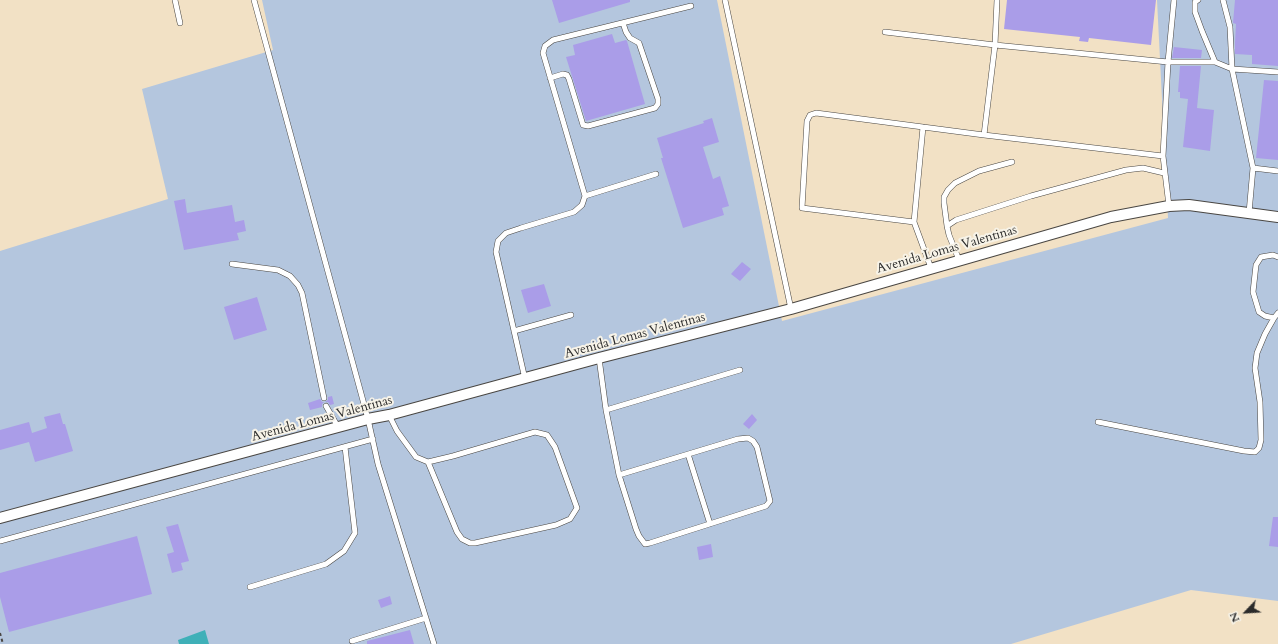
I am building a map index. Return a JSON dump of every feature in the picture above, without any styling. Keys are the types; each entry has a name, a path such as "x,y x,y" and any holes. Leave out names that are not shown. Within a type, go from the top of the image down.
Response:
{"street":[{"name":"Avenida Lomas Valentinas","path":"0,518 368,419 389,415 599,358 790,309 1111,217 1169,206 1189,205 1278,217"}],"lane":[{"path":"175,0 180,23"},
{"path":"254,0 368,419 378,464 434,644"},
{"path":"725,0 790,309"},
{"path":"984,135 994,45 997,0"},
{"path":"1169,206 1163,156 1168,62 1174,0"},
{"path":"1198,0 1195,2 1196,12 1215,62"},
{"path":"1224,0 1230,27 1232,69 1253,168 1249,213"},
{"path":"524,379 496,252 498,241 506,233 574,212 582,205 585,196 543,53 545,46 553,40 691,6"},
{"path":"550,78 563,74 567,75 583,124 588,126 655,108 658,104 658,99 639,43 630,38 623,23"},
{"path":"885,32 994,45 1168,62 1215,62 1232,69 1278,72"},
{"path":"914,222 802,208 807,121 810,115 816,113 1163,156"},
{"path":"923,127 914,222 931,268"},
{"path":"959,260 947,226 944,197 955,183 980,171 1012,162"},
{"path":"947,226 956,220 1031,196 1126,170 1143,168 1164,173"},
{"path":"1253,168 1278,171"},
{"path":"585,196 656,174"},
{"path":"1274,318 1265,316 1258,312 1254,292 1254,278 1256,265 1261,257 1278,257"},
{"path":"232,264 278,270 290,276 298,285 302,293 324,398"},
{"path":"1098,422 1255,452 1260,448 1261,440 1260,402 1255,368 1256,353 1265,334 1278,313"},
{"path":"514,331 571,315"},
{"path":"599,358 606,410 619,475 636,529 645,544 766,506 770,501 757,447 748,438 738,439 619,475"},
{"path":"606,410 740,370"},
{"path":"326,406 338,427"},
{"path":"389,415 397,430 416,457 428,462 535,432 547,435 555,447 578,508 570,519 556,525 470,543 462,539 457,532 428,462"},
{"path":"0,541 373,439"},
{"path":"250,587 326,564 344,551 355,533 345,447"},
{"path":"688,454 710,524"},
{"path":"352,641 426,618"}],"path":[{"path":"0,633 3,644"}],"shaded area":[{"path":"262,0 717,0 782,321 1168,218 1157,0 1278,0 1278,601 1191,590 1011,644 0,644 0,251 168,199 142,89 273,50"}],"water":[{"path":"205,630 209,644 179,644 178,640"}],"building":[{"path":"552,0 630,0 630,2 559,23"},
{"path":"1007,0 1156,0 1151,45 1089,38 1088,42 1079,41 1080,37 1004,29"},
{"path":"1235,0 1278,0 1278,66 1252,64 1252,55 1235,54 1236,24 1233,23"},
{"path":"612,34 615,43 627,41 645,104 586,121 566,57 575,55 573,45"},
{"path":"1174,47 1202,50 1201,58 1172,58"},
{"path":"1180,66 1201,66 1197,108 1214,110 1210,151 1183,147 1188,99 1180,98 1180,92 1178,92"},
{"path":"1264,80 1278,81 1278,160 1256,158"},
{"path":"712,118 719,142 703,147 713,179 720,176 729,206 722,208 724,215 683,228 661,158 663,158 657,138 704,123 703,121"},
{"path":"185,199 187,213 232,205 235,222 244,220 246,231 237,233 239,240 184,250 174,201"},
{"path":"742,262 751,269 740,281 731,274"},
{"path":"544,284 551,306 528,313 521,290"},
{"path":"257,297 267,330 234,340 224,307"},
{"path":"332,396 334,404 330,405 328,402 325,402 328,400 328,397"},
{"path":"320,399 324,402 322,407 310,410 308,403"},
{"path":"60,413 73,451 35,462 29,442 0,450 0,430 29,422 32,433 47,428 44,417"},
{"path":"752,414 757,420 749,429 743,424"},
{"path":"1273,517 1278,517 1278,547 1269,546"},
{"path":"178,524 189,561 181,563 183,570 172,573 167,554 174,552 166,527"},
{"path":"137,536 152,594 9,632 0,597 0,573"},
{"path":"711,544 713,557 699,560 697,547"},
{"path":"390,596 392,604 381,608 378,600"},
{"path":"410,630 414,644 367,644 367,641"}]}
